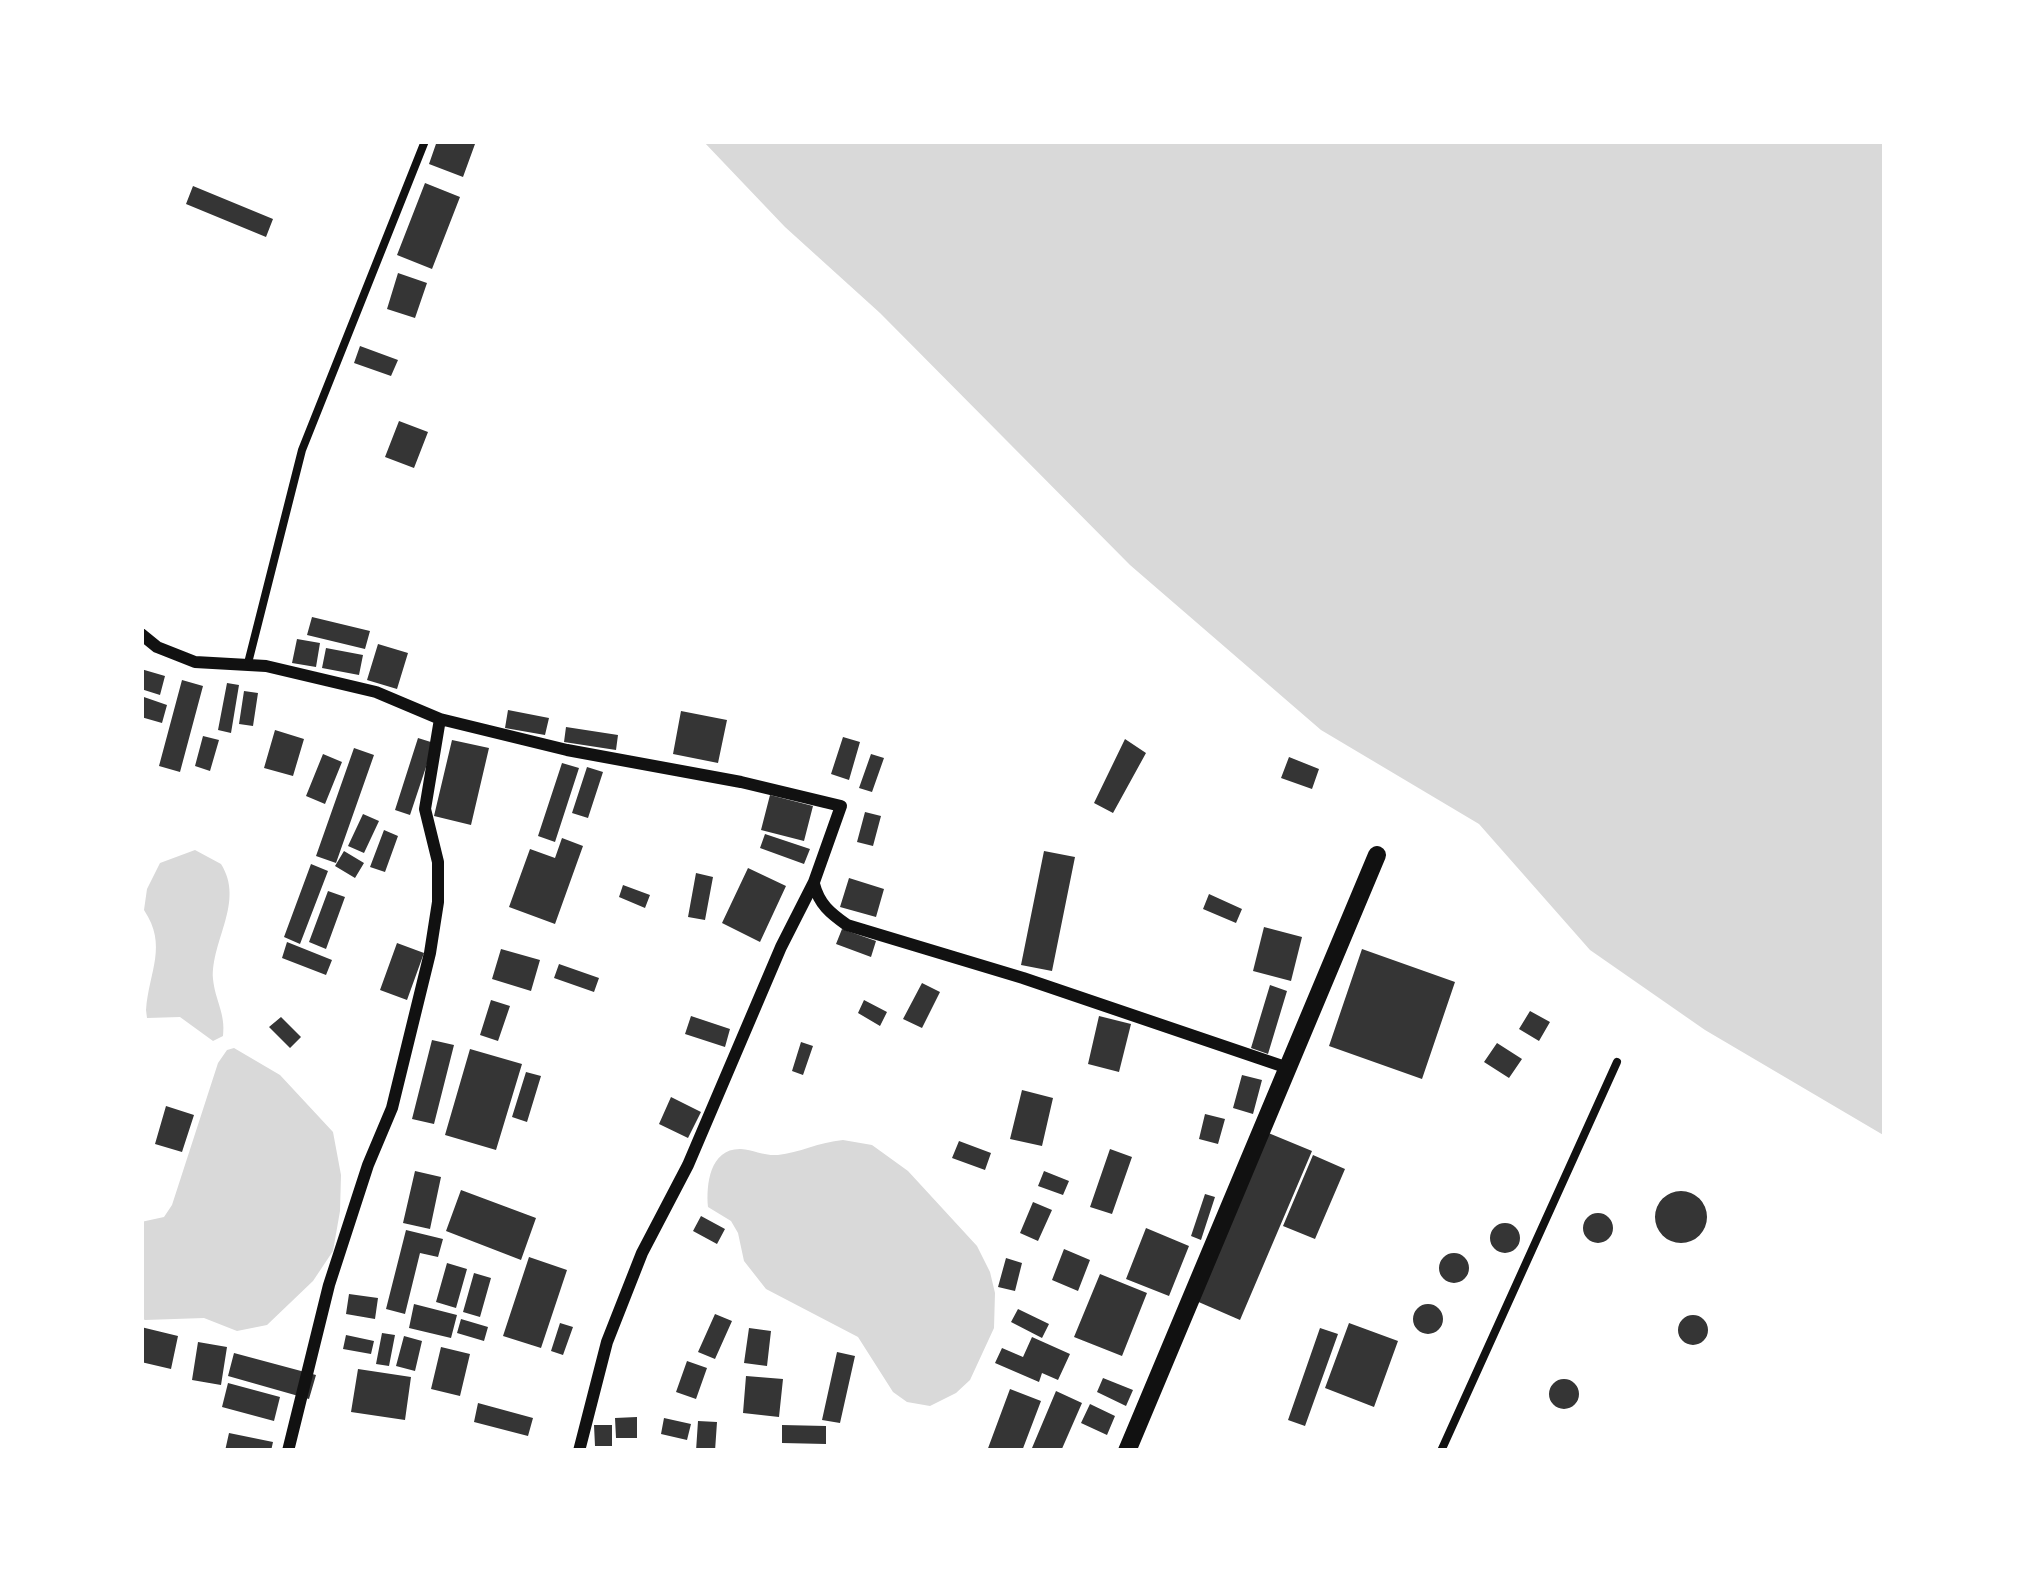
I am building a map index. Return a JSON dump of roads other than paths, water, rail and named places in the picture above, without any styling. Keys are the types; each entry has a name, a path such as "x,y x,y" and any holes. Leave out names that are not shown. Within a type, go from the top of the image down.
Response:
{"street":[{"path":"141,634 158,647 195,662 248,665 376,692 440,719 841,806 814,882 781,946 688,1165 642,1253 607,1342 579,1451"},
{"path":"288,1451 329,1285 392,1108 430,953 438,862 425,809 440,719"},
{"path":"1127,1451 1377,855"},
{"path":"814,882 817,898 847,925 1023,978 1288,1068"}],"lane":[{"path":"248,665 302,450 425,141"},
{"path":"1441,1451 1617,1062"}]}
